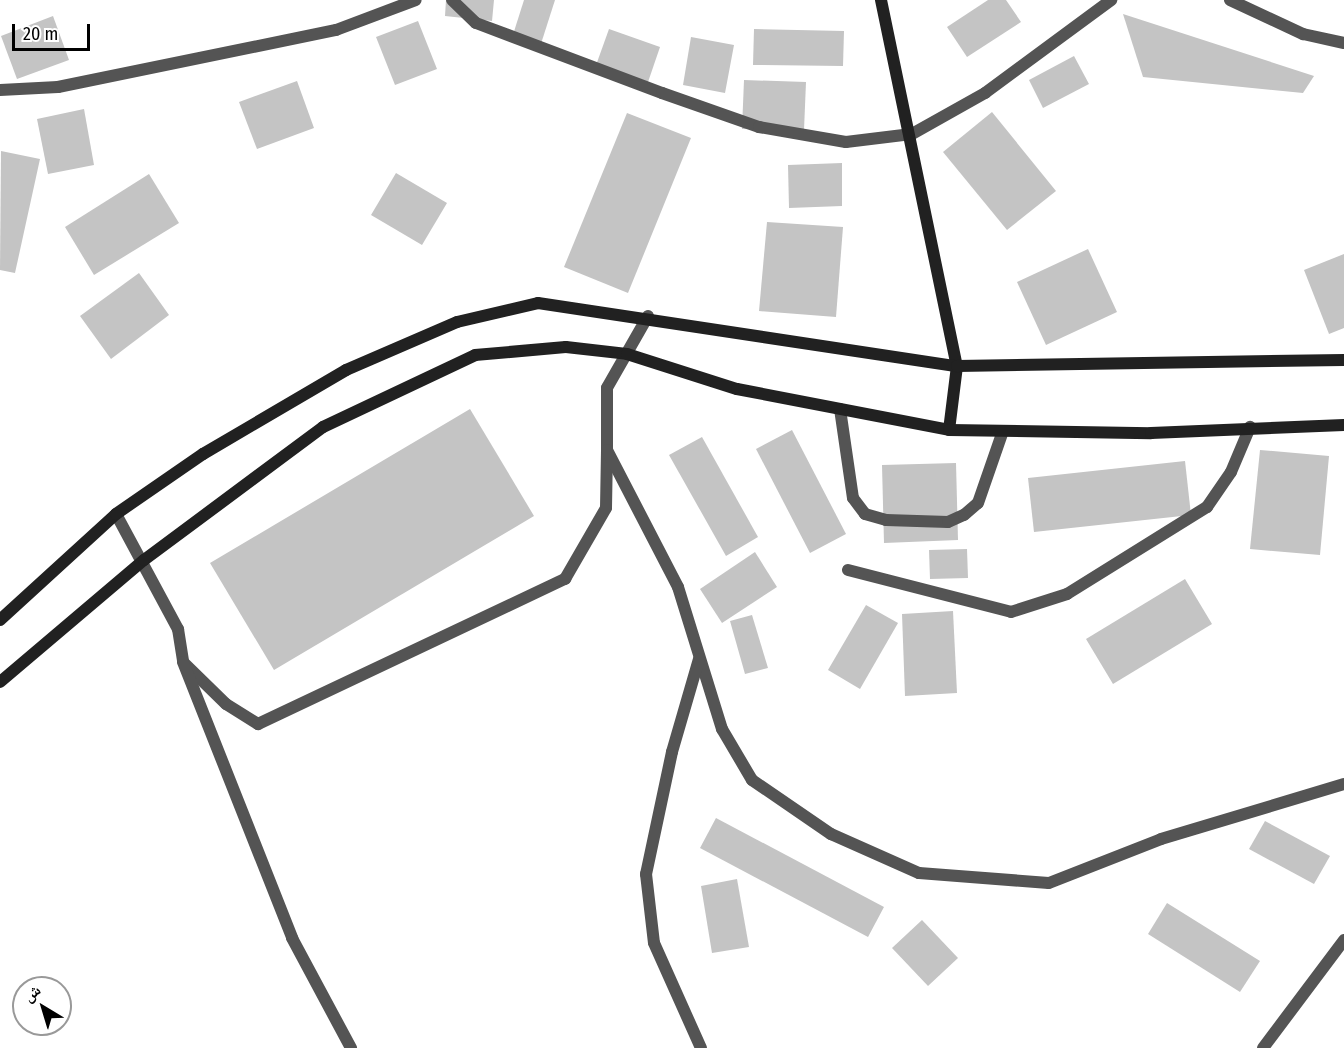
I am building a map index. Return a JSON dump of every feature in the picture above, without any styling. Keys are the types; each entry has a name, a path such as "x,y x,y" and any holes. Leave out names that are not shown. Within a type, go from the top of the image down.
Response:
{"street":[{"path":"0,90 58,87 336,30 416,0"},
{"path":"452,0 476,23 759,127 846,142 912,134 985,93 1111,0"},
{"path":"881,0 912,134 957,366 949,430"},
{"path":"1230,0 1303,34 1344,43"},
{"path":"0,620 116,514 203,454 346,370 457,322 538,303 648,316 957,366 1344,360"},
{"path":"183,662 226,704 258,724 565,579 606,508 608,388 648,316"},
{"path":"0,682 144,560 323,427 475,355 566,348 627,354 737,389 949,430 1152,433 1250,427 1344,425"},
{"path":"840,409 853,498 865,514 886,520 948,522 964,515 978,503 1003,431"},
{"path":"848,570 1011,612 1067,594 1207,507 1231,472 1250,427"},
{"path":"607,450 678,586 722,729 752,780 831,834 919,873 1050,884 1161,839 1344,784"},
{"path":"116,514 144,560 178,629 183,662 292,938 351,1048"},
{"path":"700,658 672,752 646,874 654,943 701,1048"},
{"path":"1263,1048 1344,940"}],"building":[{"path":"446,0 494,0 492,21 445,16"},
{"path":"524,0 555,0 539,50 511,41"},
{"path":"988,0 1006,0 1021,22 967,57 947,27"},
{"path":"1123,14 1314,76 1303,93 1143,77"},
{"path":"53,16 69,60 17,79 1,36"},
{"path":"418,21 437,69 395,85 376,37"},
{"path":"609,29 660,47 647,85 595,68"},
{"path":"754,29 844,31 843,66 753,65"},
{"path":"691,37 734,45 725,93 683,85"},
{"path":"1074,56 1089,84 1043,108 1029,80"},
{"path":"744,80 806,82 804,130 742,129"},
{"path":"297,81 314,128 257,149 239,102"},
{"path":"84,109 94,165 48,174 37,119"},
{"path":"992,112 1056,191 1007,230 943,152"},
{"path":"627,113 691,138 628,293 564,267"},
{"path":"1,151 40,159 15,273 0,270"},
{"path":"842,163 842,206 789,208 788,165"},
{"path":"396,173 447,203 422,245 371,215"},
{"path":"149,174 179,223 94,275 65,227"},
{"path":"767,222 843,227 836,317 759,311"},
{"path":"1088,249 1117,312 1046,345 1017,282"},
{"path":"1344,254 1344,328 1329,334 1304,270"},
{"path":"139,273 169,315 111,359 80,316"},
{"path":"470,409 534,516 274,670 210,563"},
{"path":"792,430 846,534 810,553 756,449"},
{"path":"702,437 758,537 726,556 669,455"},
{"path":"1260,450 1329,456 1320,555 1250,549"},
{"path":"1185,461 1191,515 1034,532 1028,478"},
{"path":"956,463 958,540 884,543 882,465"},
{"path":"967,549 968,578 930,579 929,550"},
{"path":"755,552 777,587 722,623 700,589"},
{"path":"1185,579 1212,624 1113,684 1086,639"},
{"path":"866,605 898,623 860,689 828,670"},
{"path":"953,611 957,693 905,696 902,614"},
{"path":"752,615 768,668 745,674 730,621"},
{"path":"716,818 884,907 868,937 700,848"},
{"path":"1265,821 1330,856 1314,884 1249,849"},
{"path":"737,879 749,947 712,953 701,886"},
{"path":"1167,903 1260,961 1240,992 1148,934"},
{"path":"922,920 958,958 928,986 892,948"}]}
